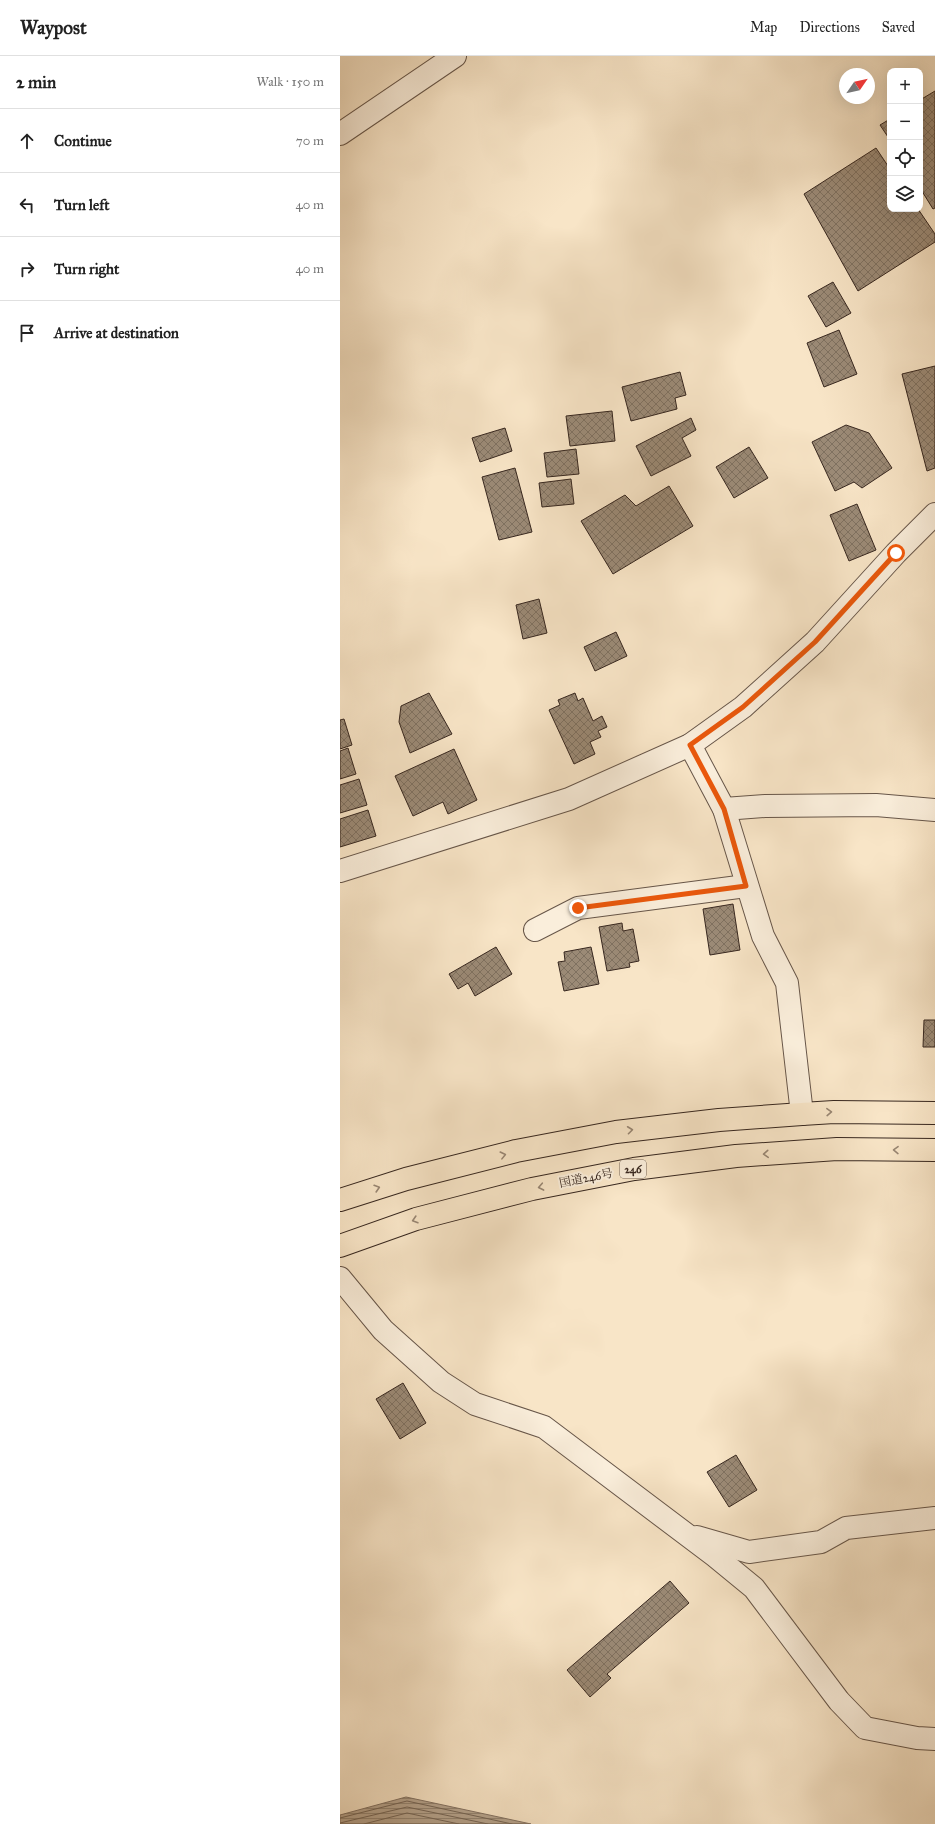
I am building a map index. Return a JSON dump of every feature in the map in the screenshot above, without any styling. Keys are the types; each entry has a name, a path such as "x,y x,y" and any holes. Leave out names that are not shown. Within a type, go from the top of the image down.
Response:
{"highway":[{"path":"340,1200 406,1179 516,1151 616,1132 719,1120 834,1112 935,1113"},
{"name":"国道246号","path":"340,1246 416,1219 532,1189 634,1169 736,1156 838,1149 935,1150"}],"street":[{"path":"340,134 455,56"},
{"path":"340,871 569,799 690,745 743,707 815,642 896,553 935,514"},
{"path":"690,745 724,809 746,886 763,936 787,983 802,1114"},
{"path":"724,809 765,806 876,805 935,810"},
{"path":"535,930 578,908 746,886"},
{"path":"340,1278 383,1330 441,1382 475,1404 544,1427 686,1534 754,1588 839,1701 866,1728 917,1738 935,1739"},
{"path":"686,1534 749,1552 822,1542 846,1528 935,1518"}],"water":[{"path":"406,1797 531,1824 340,1824 340,1815"}],"building":[{"path":"935,91 935,208 933,209 923,193 923,98"},
{"path":"887,121 887,136 880,125"},
{"path":"876,148 887,164 887,212 920,212 935,234 935,242 858,291 804,194"},
{"path":"833,282 851,313 826,327 808,296"},
{"path":"839,330 857,374 824,387 807,343"},
{"path":"935,366 935,468 927,471 902,374"},
{"path":"680,372 686,395 675,398 677,409 631,421 622,387"},
{"path":"612,411 615,441 570,446 566,416"},
{"path":"691,418 696,430 682,438 691,456 651,476 636,446"},
{"path":"846,425 869,433 892,468 862,488 854,482 835,491 812,442"},
{"path":"505,428 512,451 480,462 472,438"},
{"path":"749,447 768,478 734,498 716,467"},
{"path":"576,449 579,474 547,477 544,453"},
{"path":"515,468 532,532 499,540 482,477"},
{"path":"571,479 574,504 542,507 539,483"},
{"path":"669,486 693,526 613,574 581,521 625,495 636,506"},
{"path":"857,504 876,550 849,561 830,515"},
{"path":"539,599 547,633 523,639 516,605"},
{"path":"616,632 627,656 595,671 584,647"},
{"path":"429,693 452,734 410,753 399,722 401,706"},
{"path":"575,693 578,701 583,698 593,721 602,716 607,727 598,731 601,737 590,742 595,754 574,764 549,710 560,705 558,700"},
{"path":"344,719 352,745 340,749 340,720"},
{"path":"348,748 356,774 340,779 340,751"},
{"path":"454,749 477,800 448,814 443,802 413,816 395,776"},
{"path":"359,779 367,805 340,813 340,785"},
{"path":"368,810 376,836 340,847 340,819"},
{"path":"733,904 740,950 710,955 703,909"},
{"path":"622,923 623,931 633,929 639,961 629,963 630,967 607,971 599,927"},
{"path":"496,947 512,974 475,996 468,983 458,989 449,974"},
{"path":"591,947 599,984 564,991 558,962 565,961 564,952"},
{"path":"924,1020 935,1020 935,1047 923,1047"},
{"path":"403,1383 426,1423 400,1439 376,1399"},
{"path":"736,1455 757,1490 729,1507 707,1472"},
{"path":"670,1581 689,1603 607,1674 611,1678 590,1697 567,1670"}],"route":[{"path":"578,908 746,886 724,809 690,745 743,707 815,642 896,553"}]}
